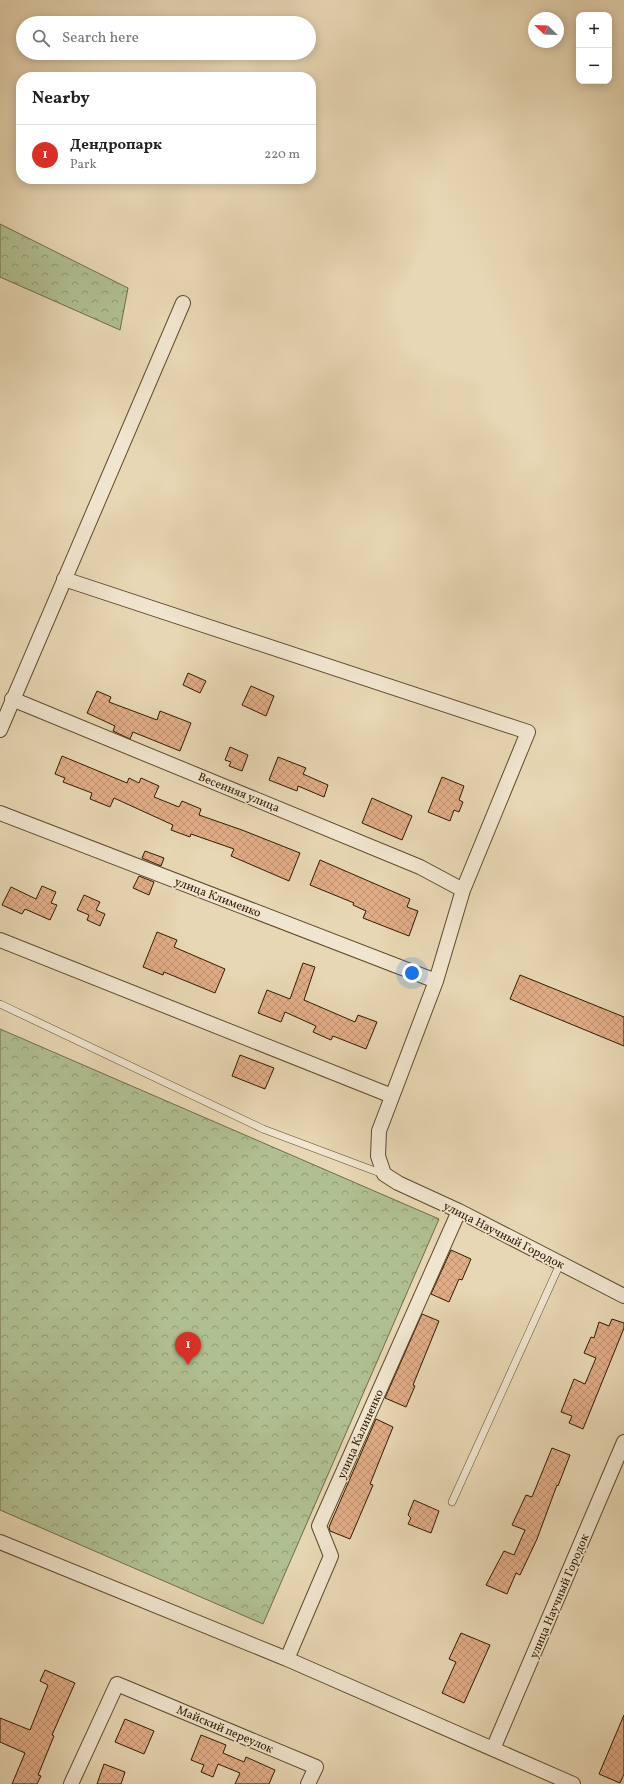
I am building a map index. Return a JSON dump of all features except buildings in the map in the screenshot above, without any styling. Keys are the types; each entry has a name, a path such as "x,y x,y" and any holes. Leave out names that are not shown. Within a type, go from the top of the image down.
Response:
{"street":[{"path":"0,730 183,303"},
{"path":"64,579 528,732 463,890 436,980 379,1131 378,1156 384,1174"},
{"name":"Весенняя улица","path":"12,699 420,867 463,890"},
{"name":"улица Клименко","path":"0,813 436,980"},
{"path":"0,940 392,1096"},
{"name":"улица Научный Городок","path":"384,1174 398,1183 459,1210 560,1264 624,1296"},
{"name":"улица Калиненко","path":"287,1659 331,1556 319,1526 459,1210"},
{"name":"улица Научный Городок","path":"493,1749 624,1442"},
{"path":"0,1542 287,1659 573,1784"},
{"name":"Майский переулок","path":"71,1784 118,1684 316,1767 308,1784"}],"lane":[{"path":"0,1004 263,1129 384,1174"},
{"path":"452,1502 560,1264"}],"green space":[{"path":"0,224 128,288 120,330 0,277"},
{"path":"0,1029 439,1219 263,1624 0,1510"}],"place":[{"name":"Дендропарк","path":"188,1365"}]}
